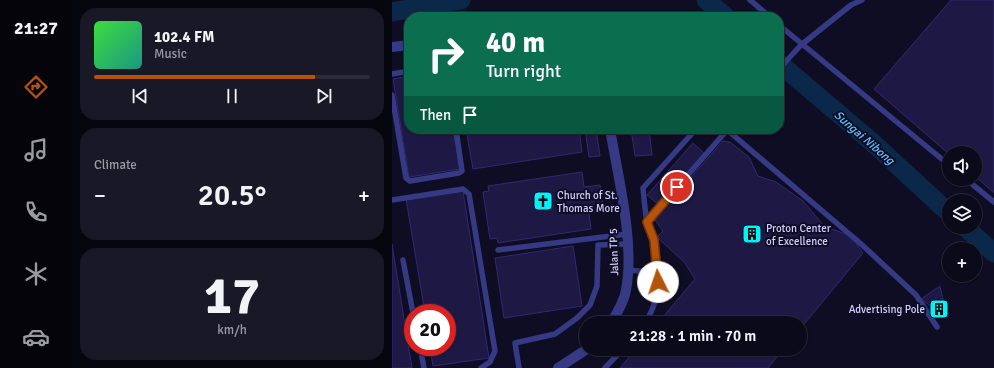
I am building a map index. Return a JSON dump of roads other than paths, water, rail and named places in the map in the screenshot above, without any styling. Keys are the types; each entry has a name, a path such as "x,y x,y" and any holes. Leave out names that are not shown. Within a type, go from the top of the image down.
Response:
{"street":[{"path":"392,47 404,46"},
{"name":"Jalan TP 5","path":"611,134 628,239 626,291 615,316"},
{"path":"558,368 579,354"}],"lane":[{"path":"750,0 764,12"},
{"path":"784,63 801,45 851,5 862,0"},
{"path":"784,30 942,159"},
{"path":"392,74 404,72"},
{"path":"392,96 406,178 410,181 459,173 462,171 457,134"},
{"path":"649,316 656,302 659,273 654,240 647,222 643,188 692,134"},
{"path":"647,222 723,134"},
{"path":"733,134 860,243 916,295 937,327"},
{"path":"975,186 994,202"},
{"path":"392,200 463,189 469,194 494,351 490,362 481,368"},
{"path":"498,250 628,239"},
{"path":"519,368 515,343 555,334 578,318 590,305 597,286 598,245 628,239"},
{"path":"403,260 411,304"},
{"path":"628,270 659,273"},
{"path":"422,356 424,368"},
{"path":"605,368 616,356"}],"waterway":[{"name":"Sungai Nibong","path":"392,12 461,0"},
{"name":"Sungai Nibong","path":"706,0 720,12"},
{"name":"Sungai Nibong","path":"784,67 873,143 942,207"},
{"name":"Sungai Nibong","path":"973,234 994,253"}],"place":[{"name":"Church of St. Thomas More","path":"543,201"},
{"name":"Proton Center of Excellence","path":"752,234"},
{"name":"Advertising Pole","path":"939,309"}]}
